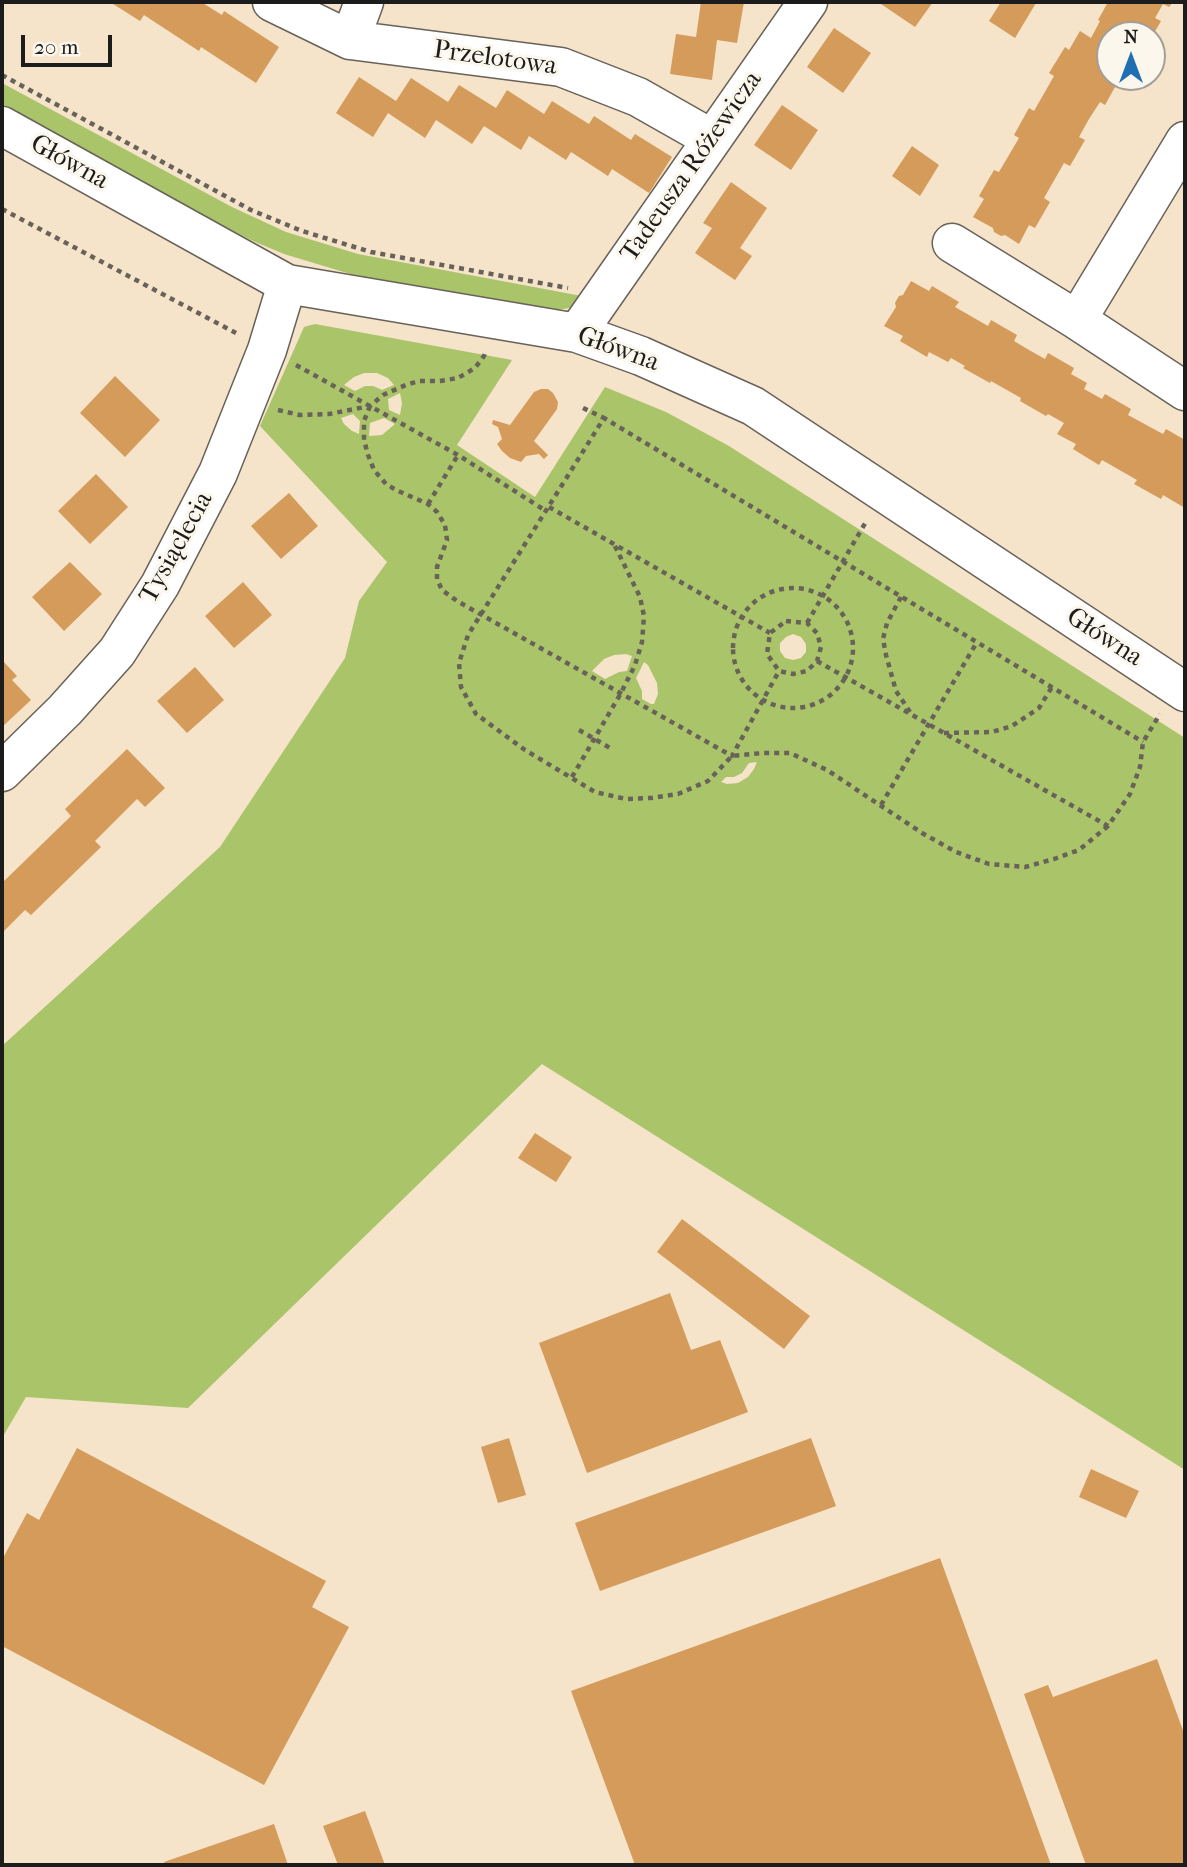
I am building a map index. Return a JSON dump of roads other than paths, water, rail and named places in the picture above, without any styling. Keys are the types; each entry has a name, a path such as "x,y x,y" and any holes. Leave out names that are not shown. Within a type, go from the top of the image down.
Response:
{"street":[{"name":"Przelotowa","path":"272,2 350,40 561,67 638,97 712,139"},
{"path":"350,40 364,2"},
{"name":"Tadeusza Różewicza","path":"577,333 808,2"},
{"name":"Główna","path":"2,126 287,284 577,333 641,356 753,405 1185,691"},
{"path":"1077,320 1185,141"},
{"path":"952,243 1185,391"},
{"name":"Tysiąclecia","path":"2,772 65,710 117,652 160,585 218,473 267,349 287,284"}]}
